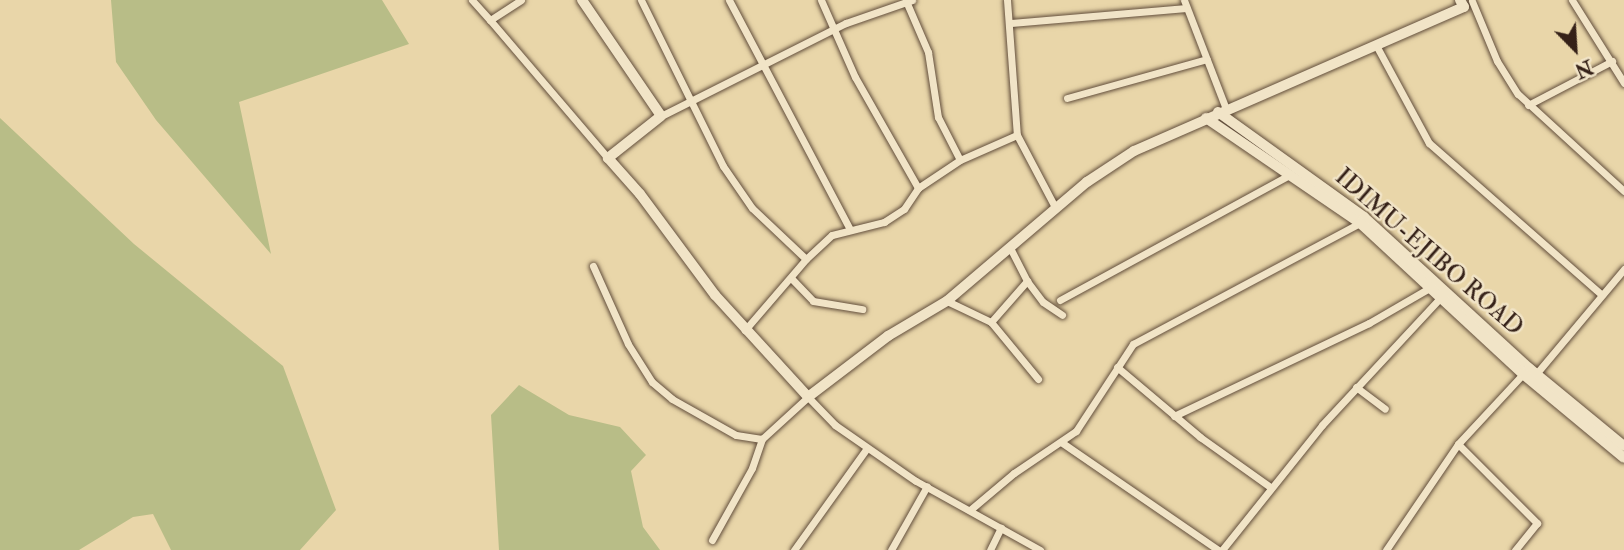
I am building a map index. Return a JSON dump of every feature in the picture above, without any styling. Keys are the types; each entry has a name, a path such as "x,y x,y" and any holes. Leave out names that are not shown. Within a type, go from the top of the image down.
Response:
{"main road":[{"path":"582,0 661,116 608,158 745,330 808,397 888,337 947,301 1011,250 1055,207 1134,151 1222,111 1377,47 1468,2"},
{"name":"IDIMU-EJIBO ROAD","path":"1222,111 1349,210 1536,374 1624,446"},
{"name":"IDIMU-EJIBO ROAD","path":"1206,118 1349,210 1360,223 1417,269 1441,297 1523,374 1624,458"}],"street":[{"path":"472,0 608,158"},
{"path":"490,20 521,0"},
{"path":"640,0 723,166 752,208 806,259"},
{"path":"729,0 849,228"},
{"path":"821,0 855,77 918,188"},
{"path":"1007,0 1011,23 1010,83 1017,135 1055,207"},
{"path":"1572,0 1624,83"},
{"path":"661,116 688,99 760,63 835,29 908,1 928,52 938,117 960,160"},
{"path":"1468,2 1497,61 1528,105 1624,191"},
{"path":"1011,23 1185,4 1207,59 1222,111"},
{"path":"1377,47 1413,120 1429,144 1602,295"},
{"path":"1067,98 1207,59"},
{"path":"1528,105 1612,61"},
{"path":"745,330 792,279 806,259 832,234 849,228 865,229 884,222 905,209 918,188 960,160 1017,135"},
{"path":"1060,300 1291,174"},
{"path":"970,510 1076,431 1133,344 1155,328 1360,223"},
{"path":"1011,250 1027,281 1043,302 1062,315"},
{"path":"593,266 628,344 652,382 736,435 762,439"},
{"path":"1536,374 1624,269"},
{"path":"792,279 813,301 862,309"},
{"path":"991,322 1027,281"},
{"path":"1174,416 1369,323 1431,287"},
{"path":"1061,442 1220,550 1356,387 1441,297"},
{"path":"947,301 991,322 1038,379"},
{"path":"1116,367 1174,416 1270,487"},
{"path":"1386,550 1458,444 1523,374"},
{"path":"1356,387 1385,409"},
{"path":"712,540 752,468 762,439 808,397 835,425 867,447 927,486 1040,550"},
{"path":"1458,444 1537,523 1515,550"},
{"path":"794,550 867,447"},
{"path":"891,550 927,486"},
{"path":"990,550 1001,527"}],"green space":[{"path":"111,0 382,0 409,44 239,102 271,254 156,120 116,62"},
{"path":"0,118 134,244 283,366 336,510 300,550 171,550 153,514 133,517 79,550 0,550"},
{"path":"519,385 569,415 620,427 646,455 631,471 643,527 660,550 499,550 491,415"}]}
